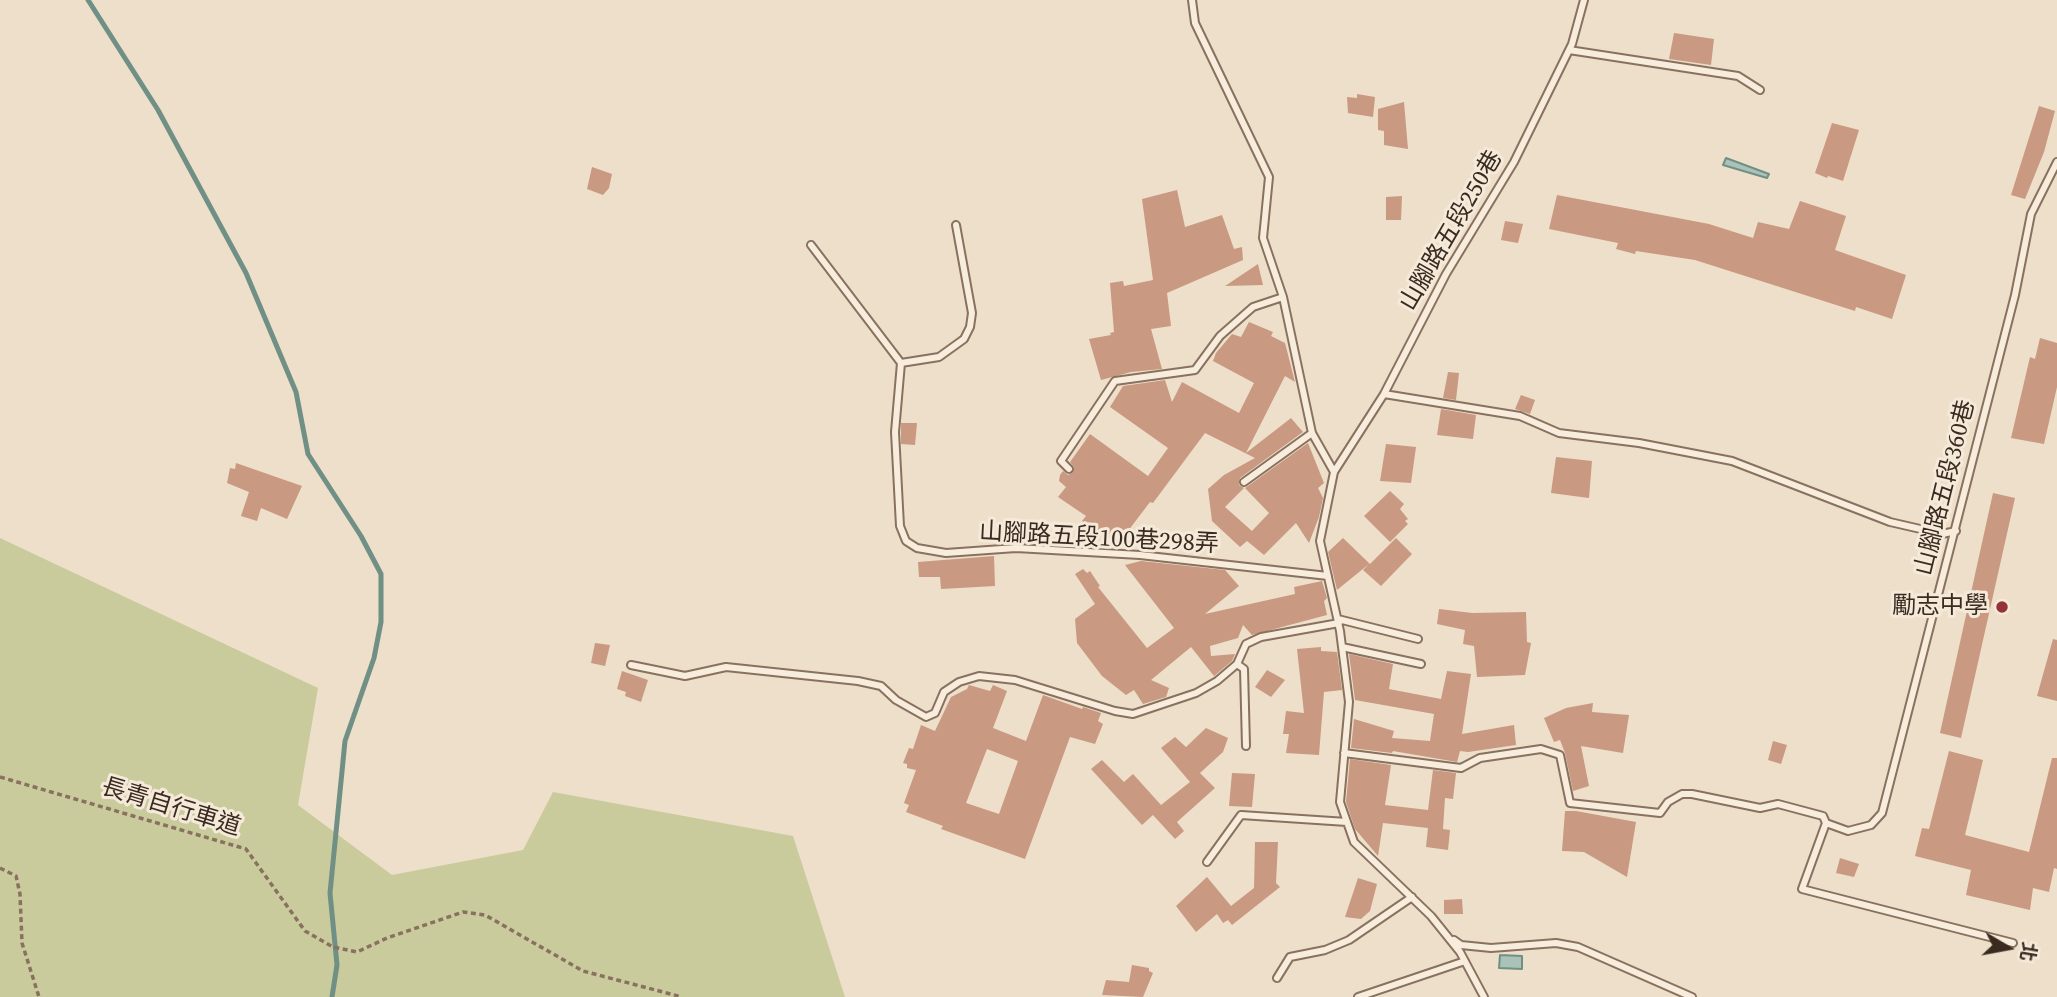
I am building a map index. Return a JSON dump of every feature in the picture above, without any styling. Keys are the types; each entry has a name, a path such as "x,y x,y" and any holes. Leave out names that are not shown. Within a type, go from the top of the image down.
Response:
{"lane":[{"path":"1192,0 1195,23 1269,177 1263,238 1283,297 1312,433 1334,472 1320,541 1338,621 1349,702 1340,802 1354,842 1412,897 1444,932 1465,961 1484,997"},
{"name":"山腳路五段250巷","path":"1334,472 1384,394 1446,274 1514,162 1569,50 1584,0"},
{"path":"1569,50 1738,76 1760,90"},
{"name":"山腳路五段360巷","path":"1826,824 1848,831 1871,825 1882,813 2015,295 2031,214 2057,162"},
{"path":"811,245 901,363 939,357 964,339 970,327 972,313 956,225"},
{"path":"1069,469 1061,461 1115,381 1195,370 1220,336 1252,307 1283,297"},
{"name":"山腳路五段100巷298弄","path":"901,363 895,432 900,526 906,541 917,548 946,553 1016,548 1140,555 1328,576"},
{"path":"1384,394 1520,416 1559,433 1639,443 1732,461 1891,522 1942,534 1956,531"},
{"path":"1244,482 1312,433"},
{"path":"631,664 685,676 726,667 858,681 881,686 896,700 926,717 935,713 944,692 959,682 979,676 1015,680 1115,711 1133,714 1196,693 1237,664 1246,644 1261,637 1338,621 1418,639"},
{"path":"1342,647 1421,664"},
{"path":"1237,664 1244,669 1246,746"},
{"path":"1344,753 1461,768 1480,758 1541,749 1560,755 1570,803 1660,813 1668,802 1682,794 1692,794 1760,808 1778,804 1823,816 1826,824 1802,889 2013,943"},
{"path":"1207,862 1241,815 1347,822"},
{"path":"1277,978 1290,957 1325,950 1349,940 1412,897"},
{"path":"1444,932 1461,945 1491,947 1556,943 1578,947 1692,997"},
{"path":"1358,997 1465,961"}],"path":[{"name":"長青自行車道","path":"0,777 246,849 305,931 333,947 357,952 387,938 463,912 485,915 583,971 682,997"},
{"path":"0,868 16,876 20,894 22,943 39,997"}],"green space":[{"path":"0,538 318,688 298,805 392,875 523,850 553,792 793,836 845,997 0,997"}],"shaded area":[{"path":"1726,158 1769,174 1767,178 1723,165"},
{"path":"1500,955 1522,956 1522,969 1499,968"}],"building":[{"path":"1674,33 1714,39 1711,65 1669,59"},
{"path":"1357,94 1375,97 1373,117 1348,113 1347,97 1357,98"},
{"path":"1404,102 1408,149 1384,145 1384,131 1378,130 1378,109"},
{"path":"2039,106 2055,111 2044,152 2025,199 2011,195"},
{"path":"1832,123 1859,130 1843,181 1815,173"},
{"path":"592,167 612,174 609,188 603,195 587,189"},
{"path":"1177,190 1185,227 1222,215 1234,249 1242,247 1243,260 1167,293 1171,326 1151,329 1162,369 1131,372 1101,380 1089,339 1114,332 1110,283 1123,281 1124,286 1153,280 1142,199"},
{"path":"1557,195 1709,224 1753,238 1758,222 1789,229 1800,201 1846,216 1835,250 1906,275 1892,319 1856,307 1855,311 1695,260 1636,251 1635,254 1616,249 1618,243 1549,229"},
{"path":"1402,196 1401,220 1386,220 1386,197"},
{"path":"1505,221 1523,224 1518,243 1501,240"},
{"path":"1258,264 1263,285 1225,286"},
{"path":"1249,322 1273,332 1271,336 1285,343 1295,382 1285,376 1246,453 1291,418 1303,432 1240,478 1239,485 1244,488 1225,507 1252,531 1269,513 1245,488 1308,443 1324,483 1318,488 1323,498 1309,543 1296,523 1264,555 1247,541 1240,547 1212,521 1208,489 1224,475 1255,458 1205,433 1153,503 1150,502 1128,531 1125,529 1114,540 1103,533 1101,536 1082,521 1086,516 1058,497 1066,487 1059,481 1060,475 1063,471 1068,475 1073,472 1074,467 1070,462 1090,434 1148,476 1168,448 1110,407 1123,386 1165,380 1172,402 1182,382 1239,413 1254,383 1213,361 1216,353 1232,334 1241,337"},
{"path":"2040,338 2057,343 2057,387 2044,444 2011,438 2030,357 2035,359"},
{"path":"1448,372 1459,373 1456,400 1443,398"},
{"path":"1521,395 1535,400 1530,414 1515,409"},
{"path":"1441,409 1476,415 1473,439 1437,435"},
{"path":"901,423 917,423 915,445 901,444"},
{"path":"1386,444 1416,447 1411,483 1380,481"},
{"path":"1556,457 1592,461 1589,498 1551,493"},
{"path":"236,463 302,486 287,519 261,508 257,521 241,516 249,492 227,483 230,468 235,469"},
{"path":"1390,491 1404,504 1400,509 1408,519 1405,521 1408,524 1390,542 1364,516"},
{"path":"1993,493 2015,498 1961,738 1940,733"},
{"path":"1343,538 1370,564 1396,538 1412,554 1381,586 1363,570 1369,564 1337,590 1328,552"},
{"path":"994,556 995,586 941,589 940,577 919,577 918,562"},
{"path":"1141,561 1225,570 1239,586 1205,614 1295,594 1294,587 1322,581 1327,598 1324,601 1327,615 1252,635 1243,625 1238,638 1210,646 1211,656 1235,654 1232,661 1214,676 1191,647 1151,680 1169,688 1166,697 1143,704 1134,690 1126,695 1102,676 1077,643 1075,619 1095,604 1075,574 1083,569 1087,573 1090,571 1100,586 1098,587 1147,648 1174,628 1125,565"},
{"path":"1439,609 1472,613 1526,612 1527,642 1531,643 1525,675 1477,677 1474,646 1463,644 1465,630 1437,624"},
{"path":"2053,639 2057,640 2057,701 2037,696"},
{"path":"595,643 610,645 605,666 591,663"},
{"path":"1321,647 1321,651 1337,652 1342,690 1324,692 1319,755 1286,753 1289,734 1283,734 1286,711 1304,713 1297,649"},
{"path":"1349,654 1393,664 1389,689 1441,699 1447,671 1471,674 1462,734 1514,725 1516,745 1460,751 1457,762 1393,751 1351,748 1354,719 1394,731 1392,738 1430,741 1434,714 1355,700"},
{"path":"1267,670 1285,680 1271,697 1255,687"},
{"path":"622,671 648,680 641,702 625,696 626,692 617,689"},
{"path":"969,685 990,691 993,685 1007,691 993,728 1026,741 1043,695 1101,713 1098,721 1103,724 1095,744 1070,737 1025,859 941,829 943,826 906,812 909,805 904,803 916,770 907,768 907,764 903,763 909,748 913,749 921,725 935,731 951,697 967,689","holes":["987,749 1018,761 999,814 966,803"]},
{"path":"1593,703 1592,712 1629,715 1623,753 1581,746 1589,786 1573,791 1560,740 1554,742 1544,718 1566,708"},
{"path":"1206,728 1228,738 1223,752 1200,773 1215,788 1177,822 1184,831 1175,839 1153,815 1142,825 1091,769 1102,760 1124,782 1133,774 1161,805 1190,782 1161,748 1175,737 1186,747"},
{"path":"1773,741 1787,745 1781,764 1768,760"},
{"path":"1949,751 1983,760 1965,835 2029,852 2052,758 2057,758 2057,869 2054,868 2049,892 2033,888 2030,910 1966,895 1971,870 1915,856 1922,828 1929,829"},
{"path":"1350,759 1391,765 1385,805 1428,810 1433,770 1456,773 1453,799 1445,798 1443,829 1450,830 1448,850 1426,847 1428,828 1383,823 1378,856 1355,829 1346,802"},
{"path":"1232,773 1255,774 1252,807 1229,806"},
{"path":"1565,811 1636,822 1627,877 1584,852 1562,851"},
{"path":"1255,842 1278,842 1276,883 1280,887 1232,925 1228,920 1223,923 1217,914 1196,932 1176,906 1207,877 1231,906 1254,888"},
{"path":"1840,858 1859,864 1854,877 1836,873"},
{"path":"1358,878 1377,884 1370,911 1361,919 1345,917"},
{"path":"1462,899 1463,914 1444,914 1444,900"},
{"path":"1132,965 1149,968 1153,973 1143,997 1102,995 1106,980 1129,982"}],"waterway":[{"path":"88,0 158,110 246,273 296,392 308,454 361,536 381,574 381,622 374,658 345,741 330,893 337,965 332,997"}],"place":[{"name":"勵志中學","path":"2002,607"}]}
